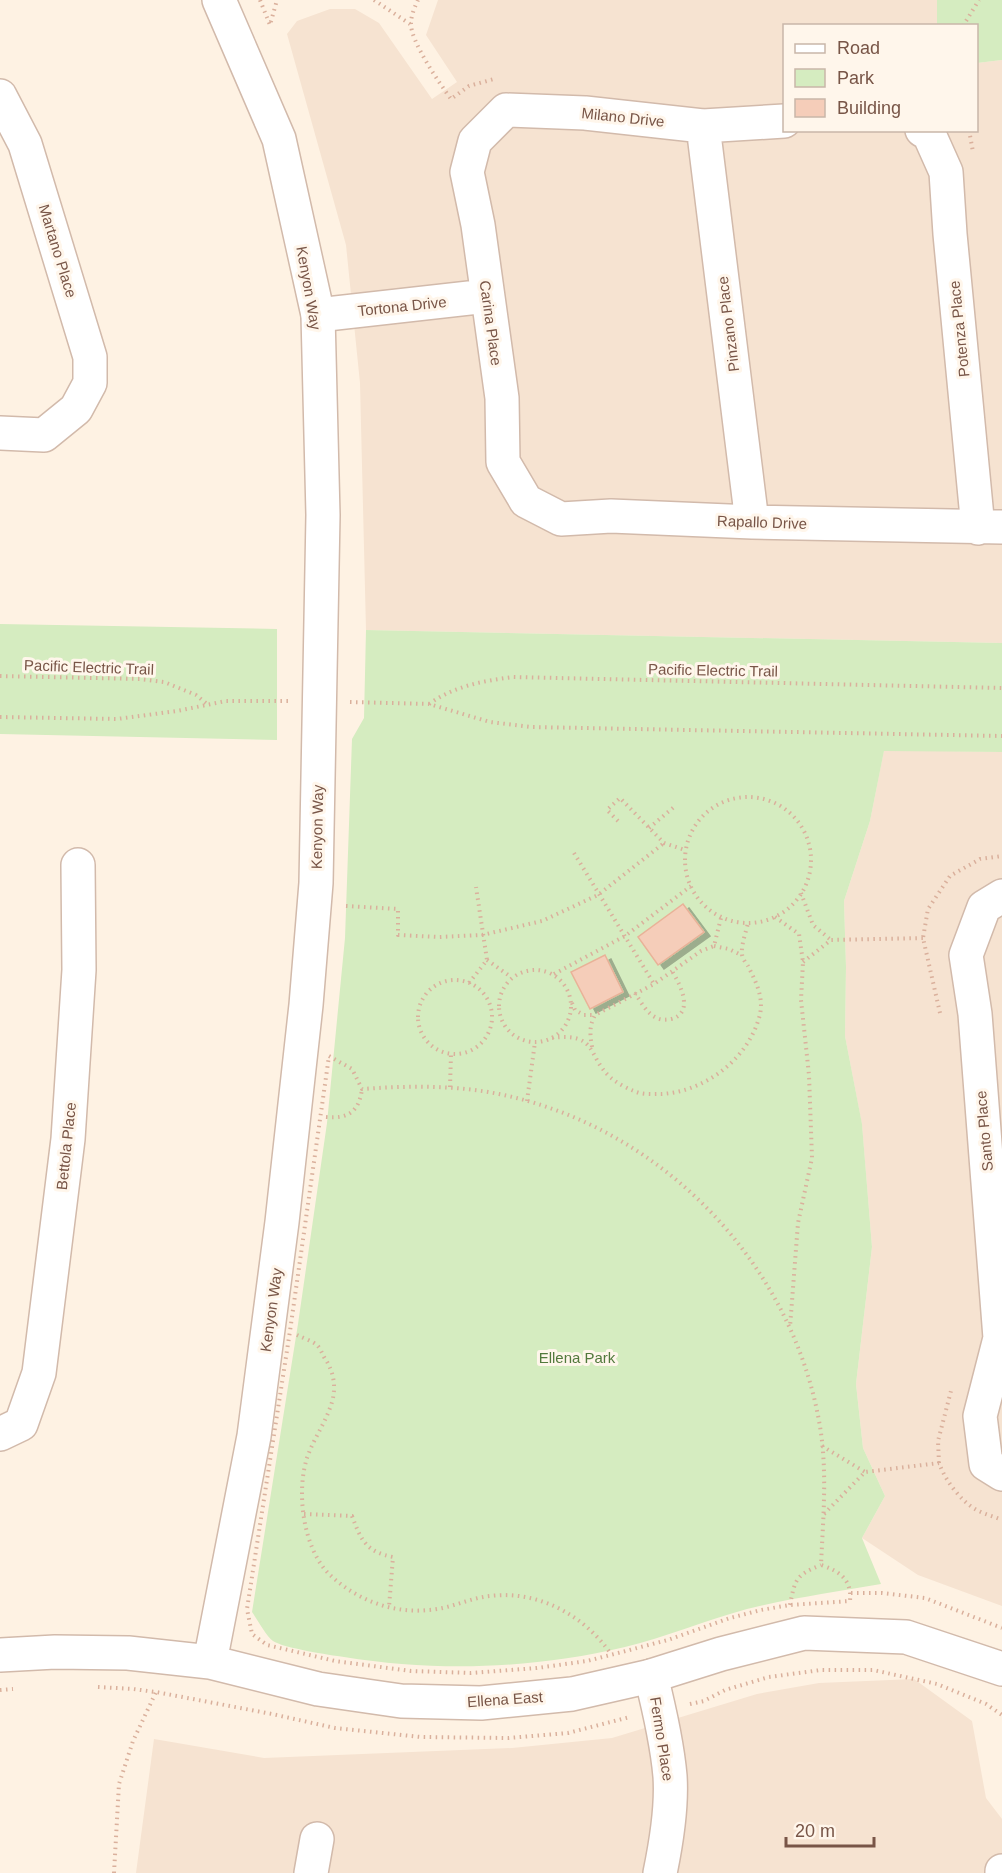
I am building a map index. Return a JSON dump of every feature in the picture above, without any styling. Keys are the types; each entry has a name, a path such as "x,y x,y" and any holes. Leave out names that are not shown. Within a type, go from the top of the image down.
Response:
{"street":[{"name":"Kenyon Way","path":"210,1662 254,1436 282,1222 307,993 315,883 323,526 318,315 279,139 219,0"},
{"name":"Martano Place","path":"0,96 25,144 90,357 90,383 76,409 44,435 0,432"},
{"name":"Milano Drive","path":"475,141 506,110 585,113 703,126 783,121"},
{"name":"Pinzano Place","path":"703,126 752,522"},
{"name":"Potenza Place","path":"925,132 946,172 950,234 990,528"},
{"name":"Carina Place","path":"475,141 467,172 478,225 502,398 503,462 526,501"},
{"name":"Tortona Drive","path":"318,315 487,296"},
{"name":"Rapallo Drive","path":"526,501 561,519 611,516 990,528"},
{"name":"Bettola Place","path":"11,1429 39,1373 68,1139 79,970 78,865"},
{"name":"Santo Place","path":"993,902 966,955 975,1014 1000,1338 980,1416 994,1469"},
{"name":"Ellena East","path":"0,1655 55,1652 128,1653 210,1662 318,1689 401,1701 481,1703 572,1694 651,1676 721,1654 804,1633 906,1637 1002,1669"},
{"name":"Fermo Place","path":"651,1676 660,1710 670,1777 666,1846 660,1873"},
{"path":"311,1873 317,1839"}],"path":[{"path":"260,0 270,25 277,0"},
{"path":"374,0 410,24"},
{"path":"964,24 980,0"},
{"name":"Pacific Electric Trail","path":"0,676 140,679 165,682 196,695 207,704"},
{"name":"Pacific Electric Trail","path":"429,704 443,694 479,681 513,677 1002,688"},
{"path":"0,717 117,719 177,711 226,701 271,701"},
{"path":"348,702 429,704 490,722 531,727 1002,736"},
{"path":"744,797 765,799 784,808 799,823 808,842 811,862 807,883 797,900 775,917 762,922 748,923 721,918 705,906 691,886 685,870 685,850 692,830 705,814 723,802 744,797"},
{"path":"618,821 607,810 620,798 663,843 685,850"},
{"path":"649,828 674,807"},
{"path":"340,906 398,909 398,934 439,938 482,934 542,921 598,895 663,843"},
{"path":"574,853 654,984"},
{"path":"942,1019 923,938 928,909 950,876 980,859 1002,856"},
{"path":"554,975 625,936 691,886"},
{"path":"476,887 488,960 511,977"},
{"path":"801,893 813,925 831,940"},
{"path":"775,917 799,934 803,962 801,1000 809,1075 812,1158 798,1223 789,1327"},
{"path":"714,946 721,918"},
{"path":"741,955 748,923"},
{"path":"803,962 831,940 923,938"},
{"path":"714,946 729,949 741,955 758,985 761,999 760,1016 745,1048 716,1075 682,1091 637,1093 611,1078 592,1047 591,1023 595,1016 654,984 701,951 714,946"},
{"path":"469,983 488,960"},
{"path":"592,1047 568,1036 535,1042 519,1039 509,1032 502,1022 499,999 503,987 511,977 522,971 535,969 548,971 567,987 575,1011 595,1016"},
{"path":"635,993 648,1012 656,1018 665,1020 675,1018 682,1011 685,1003 679,982 672,971"},
{"path":"456,980 469,983 480,990 488,1000 492,1012 492,1023 488,1035 481,1044 460,1054 438,1050 428,1043 418,1023 423,998 432,988 443,982 456,980"},
{"path":"552,1038 568,1021 572,1011 571,999"},
{"path":"527,1101 535,1042"},
{"path":"330,1045 291,1331 247,1609 252,1634 267,1645 335,1661 411,1671 471,1673 537,1668 587,1661 668,1640 730,1618 790,1605 850,1601 851,1593 847,1581 837,1570 821,1565 803,1572 794,1582 790,1605"},
{"path":"450,1087 451,1054"},
{"path":"321,1117 338,1118 348,1115 356,1109 361,1100 362,1089 352,1069 329,1056"},
{"path":"362,1089 450,1087 490,1092 562,1113 625,1143 659,1164 718,1218 744,1250 778,1303 808,1379 822,1446 825,1473 821,1565"},
{"path":"291,1331 317,1345 332,1369 335,1389 330,1409 314,1438 306,1461 303,1488 306,1531 323,1568 340,1585 358,1597 388,1607 428,1611 489,1596 531,1597 561,1609 581,1622 603,1642 612,1654"},
{"path":"953,1384 938,1441 939,1464 956,1491 974,1508 1002,1520"},
{"path":"822,1446 865,1472 939,1464"},
{"path":"823,1515 865,1472"},
{"path":"304,1514 352,1516 359,1536 366,1545 383,1555 393,1557 388,1607"},
{"path":"851,1593 882,1593 925,1598 1002,1628"},
{"path":"114,1873 118,1784 133,1741 156,1692"}],"shaded area":[{"path":"438,0 937,0 937,24 783,24 783,132 978,132 978,63 1002,60 1002,643 366,630 360,383 346,245 287,34 297,21 330,9 355,9 379,23 432,99 457,82 426,35"},
{"path":"884,750 1002,752 1002,1606 918,1575 862,1538 885,1496 863,1448 856,1384 872,1247 862,1125 845,1036 844,901 870,821"},
{"path":"914,1679 972,1721 986,1798 1002,1819 1002,1873 136,1873 154,1739 264,1758 512,1748 612,1738 757,1694 819,1683"}],"green space":[{"path":"937,0 1002,0 1002,60 978,63 978,24 937,24"},
{"path":"0,624 277,629 277,740 0,734"},
{"name":"Ellena Park","path":"366,630 1002,643 1002,752 884,751 870,821 844,901 845,1036 862,1124 872,1247 856,1384 863,1448 885,1496 862,1538 881,1584 747,1609 625,1647 555,1660 485,1666 379,1662 296,1649 273,1641 252,1612 298,1324 327,1123 345,938 352,739 364,718"}],"building":[{"path":"683,904 704,932 658,965 638,937"},
{"path":"605,955 623,992 590,1009 571,972"}]}
